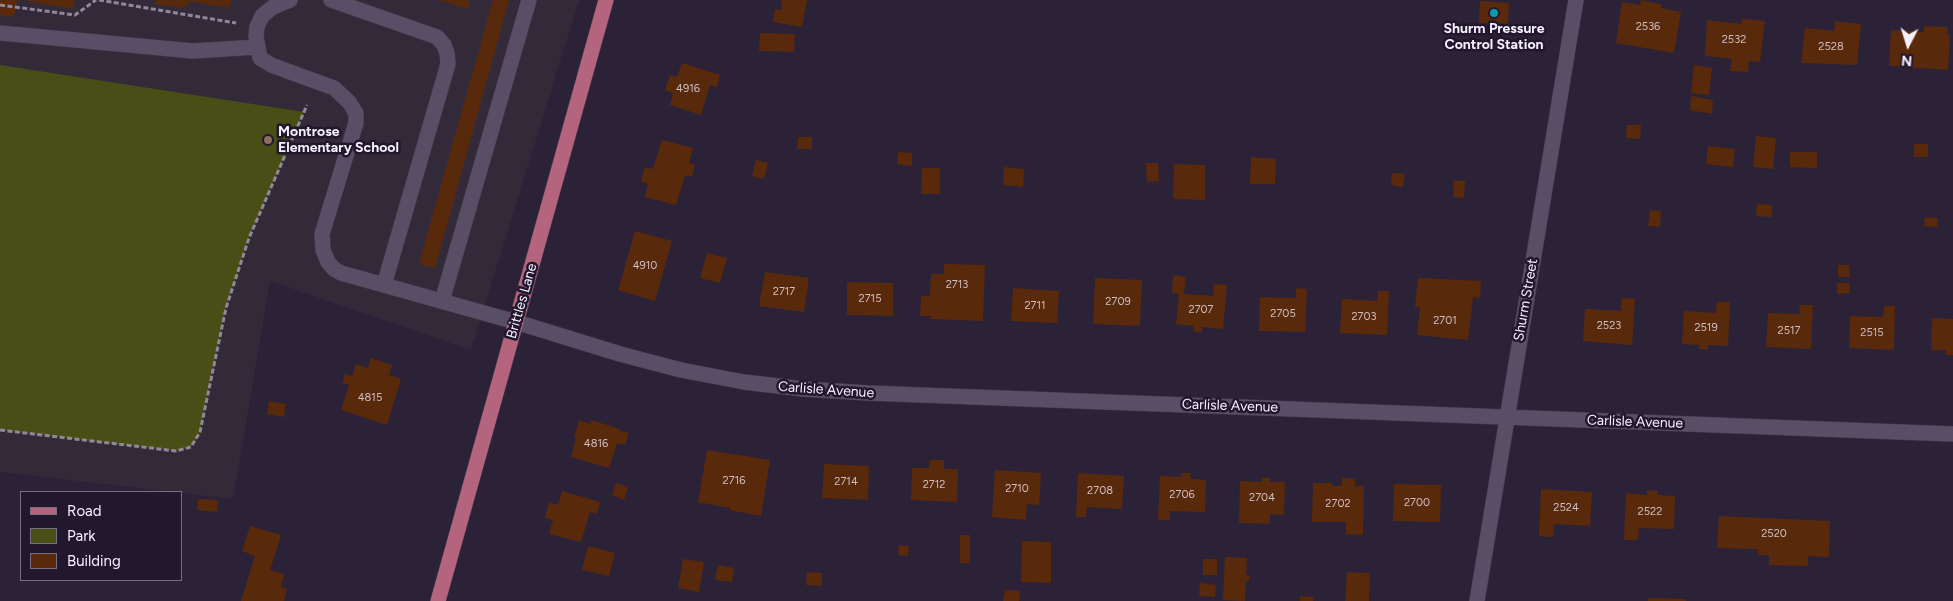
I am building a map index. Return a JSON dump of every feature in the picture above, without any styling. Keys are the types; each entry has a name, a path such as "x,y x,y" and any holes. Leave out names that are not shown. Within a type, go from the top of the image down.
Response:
{"main road":[{"name":"Brittles Lane","path":"438,601 606,0"}],"street":[{"path":"0,33 193,51 257,47 257,27 262,16 274,7 290,0"},
{"path":"331,0 437,37 448,53 448,64 384,285"},
{"path":"442,301 529,0"},
{"name":"Shurm Street","path":"1477,601 1576,0"},
{"name":"Carlisle Avenue","path":"257,47 260,58 270,66 334,88 349,102 356,113 356,123 322,234 323,250 328,262 334,269 341,273 680,370 744,382 803,389 868,393 1953,434"}],"path":[{"path":"0,5 75,15 98,0 242,24"},
{"path":"0,430 176,451 191,447 200,432 226,308 249,238 307,105"}],"shaded area":[{"name":"Montrose Elementary School","path":"0,0 579,0 471,350 270,281 233,499 182,493 182,491 164,491 0,472"}],"green space":[{"path":"0,65 304,112 249,238 226,308 200,432 191,447 176,451 0,430"}],"building":[{"path":"0,0 17,0 14,17 0,15"},
{"path":"23,0 75,0 73,9"},
{"path":"156,0 231,0 230,8 189,1 188,6 185,5 184,8 155,4"},
{"path":"438,0 470,0 468,9"},
{"path":"493,0 509,0 435,268 419,264"},
{"path":"782,0 807,0 802,27 773,22 775,9 781,10"},
{"path":"1641,0 1661,4 1661,8 1681,12 1674,53 1616,43 1622,2 1640,5"},
{"name":"Shurm Pressure Control Station","path":"1480,1 1509,3 1508,25 1479,23"},
{"path":"1742,19 1765,21 1760,62 1749,61 1748,72 1730,71 1732,59 1705,56 1707,20 1741,24"},
{"path":"1835,21 1861,24 1857,65 1801,63 1805,28 1834,31"},
{"path":"1924,26 1948,27 1947,35 1950,35 1948,70 1889,66 1891,30 1924,32"},
{"path":"760,33 795,34 794,52 759,51"},
{"path":"682,63 720,75 717,87 710,85 701,115 670,105 673,93 665,90 670,75 677,77"},
{"path":"1694,65 1712,68 1709,95 1691,93"},
{"path":"1691,96 1713,100 1712,114 1690,110"},
{"path":"1627,125 1641,125 1640,139 1626,138"},
{"path":"1756,136 1776,138 1773,169 1753,167"},
{"path":"798,137 812,137 812,149 797,149"},
{"path":"662,140 693,148 689,163 695,164 692,177 685,175 676,205 645,197 648,184 641,181 645,167 653,169"},
{"path":"1914,144 1928,144 1928,157 1914,157"},
{"path":"1708,146 1735,149 1733,167 1706,164"},
{"path":"898,152 912,153 912,166 897,164"},
{"path":"1790,152 1817,152 1817,168 1790,167"},
{"path":"1251,157 1276,159 1275,184 1250,184"},
{"path":"756,160 768,163 764,179 752,176"},
{"path":"1146,163 1158,163 1159,181 1147,182"},
{"path":"1174,164 1205,165 1205,200 1173,199"},
{"path":"1004,167 1024,169 1023,187 1003,185"},
{"path":"922,168 940,168 940,194 921,194"},
{"path":"1392,173 1405,174 1403,187 1391,185"},
{"path":"1454,180 1465,181 1464,198 1453,197"},
{"path":"1757,204 1772,205 1772,217 1756,216"},
{"path":"1650,210 1661,211 1660,227 1648,226"},
{"path":"1925,217 1938,218 1937,227 1924,226"},
{"path":"635,231 672,241 655,301 618,290"},
{"path":"707,253 727,258 720,283 700,278"},
{"path":"944,264 985,265 983,321 930,319 931,316 920,316 921,296 930,296 931,274 944,274"},
{"path":"1838,265 1849,265 1850,277 1838,277"},
{"path":"765,272 809,278 804,312 759,306"},
{"path":"1173,275 1186,277 1184,294 1213,296 1214,284 1227,285 1223,329 1202,327 1202,332 1194,332 1193,326 1176,324 1179,294 1172,293"},
{"path":"1095,278 1142,280 1140,326 1093,324"},
{"path":"1418,278 1481,281 1480,298 1473,297 1468,340 1417,335 1420,307 1415,307"},
{"path":"847,282 893,283 893,316 847,315"},
{"path":"1837,283 1850,283 1850,293 1837,294"},
{"path":"1013,288 1059,291 1057,323 1011,321"},
{"path":"1296,288 1307,289 1305,332 1259,331 1260,297 1296,298"},
{"path":"1378,291 1389,291 1387,335 1340,333 1342,299 1378,301"},
{"path":"1622,298 1635,299 1632,345 1583,341 1585,309 1621,311"},
{"path":"1717,302 1730,302 1728,346 1708,345 1708,350 1699,349 1699,345 1682,344 1684,311 1716,313"},
{"path":"1800,305 1813,305 1811,349 1766,347 1768,313 1799,314"},
{"path":"1884,306 1895,306 1894,350 1849,348 1850,316 1883,317"},
{"path":"1932,318 1953,319 1953,355 1946,355 1946,350 1931,350"},
{"path":"371,358 392,365 389,375 401,379 387,425 341,410 349,385 342,383 345,374 352,376 356,364 368,368"},
{"path":"269,401 286,404 284,417 267,414"},
{"path":"579,420 590,424 591,420 629,433 625,445 617,443 609,468 571,457"},
{"path":"707,450 770,460 761,516 698,502"},
{"path":"930,460 944,460 944,469 958,469 957,502 911,500 912,468 929,468"},
{"path":"824,464 869,466 868,500 822,498"},
{"path":"995,470 1041,473 1039,505 1027,504 1026,520 992,517"},
{"path":"1078,473 1124,476 1122,509 1087,507 1086,517 1076,517"},
{"path":"1181,473 1191,473 1190,479 1206,480 1205,512 1170,511 1170,520 1158,520 1160,476 1181,477"},
{"path":"1262,478 1270,478 1270,482 1285,482 1284,515 1270,514 1270,524 1239,523 1240,481 1261,482"},
{"path":"1342,478 1355,479 1355,486 1364,486 1363,535 1346,534 1346,522 1312,522 1313,483 1332,483 1332,486 1342,486"},
{"path":"616,483 628,487 624,500 612,495"},
{"path":"1394,484 1441,485 1440,522 1393,521"},
{"path":"1541,489 1592,492 1590,526 1554,524 1553,537 1539,536"},
{"path":"1647,490 1658,491 1657,495 1675,496 1674,529 1639,528 1638,540 1624,540 1626,493 1647,495"},
{"path":"562,491 600,502 597,514 590,512 581,542 549,534 553,520 545,518 549,502 558,505"},
{"path":"198,499 218,500 217,512 197,510"},
{"path":"1719,516 1830,521 1829,557 1808,556 1808,566 1769,565 1769,555 1758,555 1758,549 1717,548"},
{"path":"250,526 281,535 270,570 284,574 281,587 287,589 284,601 241,601 255,556 242,551"},
{"path":"960,535 970,535 970,563 960,563"},
{"path":"1022,541 1051,542 1051,583 1021,582"},
{"path":"899,545 909,546 908,556 898,555"},
{"path":"588,546 615,553 609,576 582,570"},
{"path":"1225,557 1247,558 1246,575 1249,575 1249,581 1246,581 1245,601 1223,600"},
{"path":"683,559 704,562 699,592 678,588"},
{"path":"1203,559 1217,559 1217,575 1203,575"},
{"path":"718,565 734,568 732,582 715,580"},
{"path":"807,572 822,573 822,586 806,585"},
{"path":"1347,572 1370,573 1369,601 1345,601"},
{"path":"1200,583 1216,585 1215,597 1199,596"},
{"path":"1005,590 1020,591 1019,601 1003,601"},
{"path":"1300,596 1313,597 1313,601 1300,601"},
{"path":"1648,598 1686,599 1686,601 1648,601"}],"place":[{"name":"Shurm Pressure Control Station","path":"1494,13"},
{"name":"Montrose Elementary School","path":"268,140"}]}
